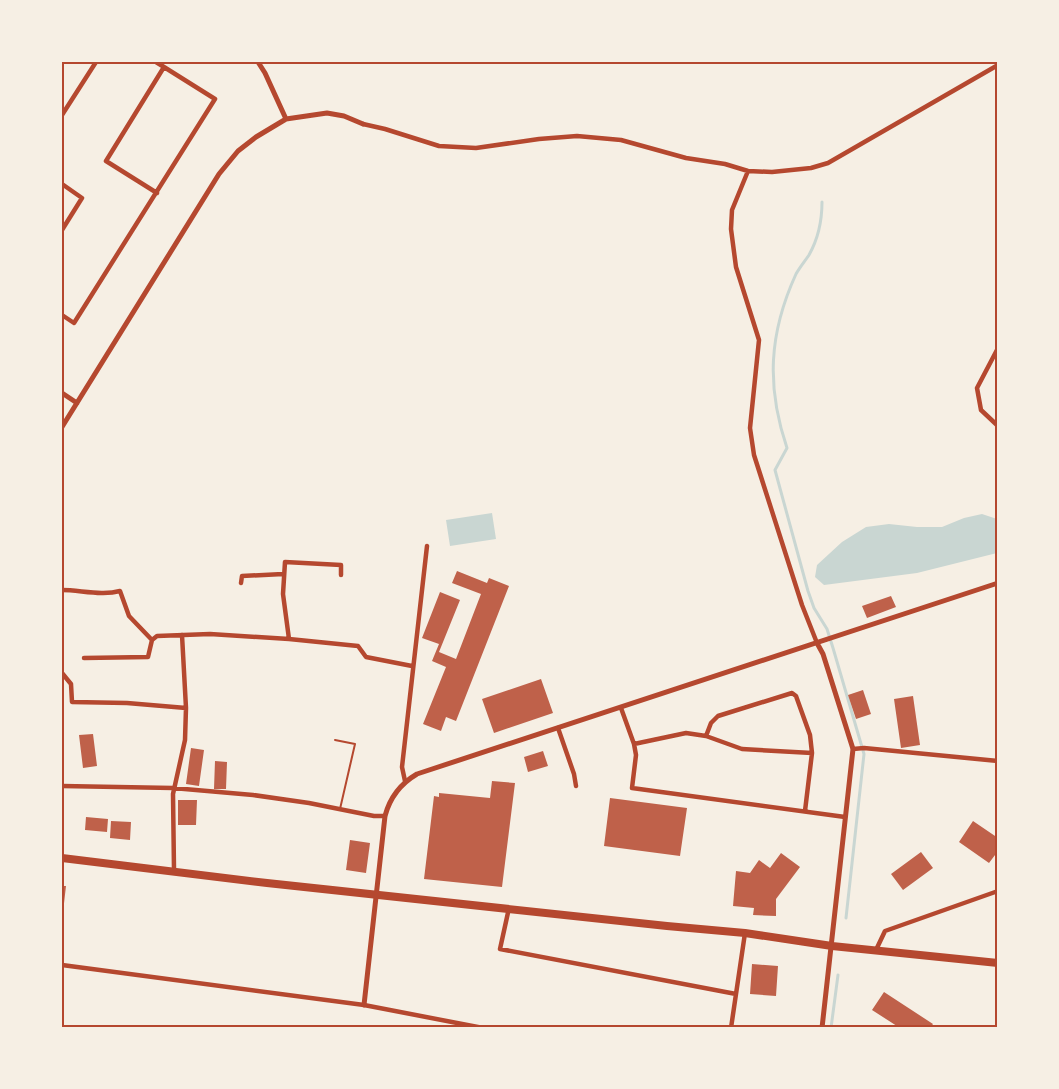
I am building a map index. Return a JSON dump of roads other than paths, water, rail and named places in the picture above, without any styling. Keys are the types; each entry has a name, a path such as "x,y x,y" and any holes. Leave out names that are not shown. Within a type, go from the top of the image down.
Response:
{"highway":[{"path":"62,858 267,883 745,933 832,946 998,963"}],"street":[{"path":"62,115 96,62"},
{"path":"62,315 74,323 215,99 156,62"},
{"path":"258,62 266,73 286,119"},
{"path":"62,427 219,174 238,152 256,137 286,119 327,113 344,116 363,124 439,146 476,148 577,136 621,140 686,158 725,164 748,171 772,172 810,168 828,163 998,65"},
{"path":"157,193 106,161 164,67"},
{"path":"748,171 732,210 731,228 736,267 759,340 750,428 754,455 802,604 823,654 853,749 822,1028"},
{"path":"62,184 82,198 62,230"},
{"path":"998,348 977,388 981,410 998,426"},
{"path":"62,393 77,403"},
{"path":"405,781 402,767 427,546"},
{"path":"289,639 283,594 285,562 341,565 341,575"},
{"path":"241,583 242,576 283,574"},
{"path":"364,1005 385,816 389,802 405,781 417,774 998,583"},
{"path":"62,590 112,593 120,591 129,616 152,640"},
{"path":"84,658 148,657 152,640 157,636 210,634 358,646 366,657 412,666"},
{"path":"174,870 173,788 185,740 186,708 182,635"},
{"path":"62,673 71,684 72,702 127,703 186,708"},
{"path":"706,736 711,723 718,716 792,693 796,696 810,735 812,753 805,811"},
{"path":"621,708 636,755 632,788 845,817"},
{"path":"558,728 576,786"},
{"path":"634,744 686,733 706,736 742,749 812,753"},
{"path":"853,749 864,748 998,761"},
{"path":"62,786 173,788 253,795 385,816"},
{"path":"876,950 885,931 998,891"},
{"path":"509,908 500,949 736,994"},
{"path":"731,1028 745,933"},
{"path":"62,965 364,1005 483,1028"}],"lane":[{"path":"335,740 355,744 340,809"}],"waterway":[{"path":"822,202 815,242 796,274 787,296 776,339 774,360 776,403 787,448 775,470 808,591 814,608 827,629 864,754 846,918"},
{"path":"831,1028 838,975"}]}
